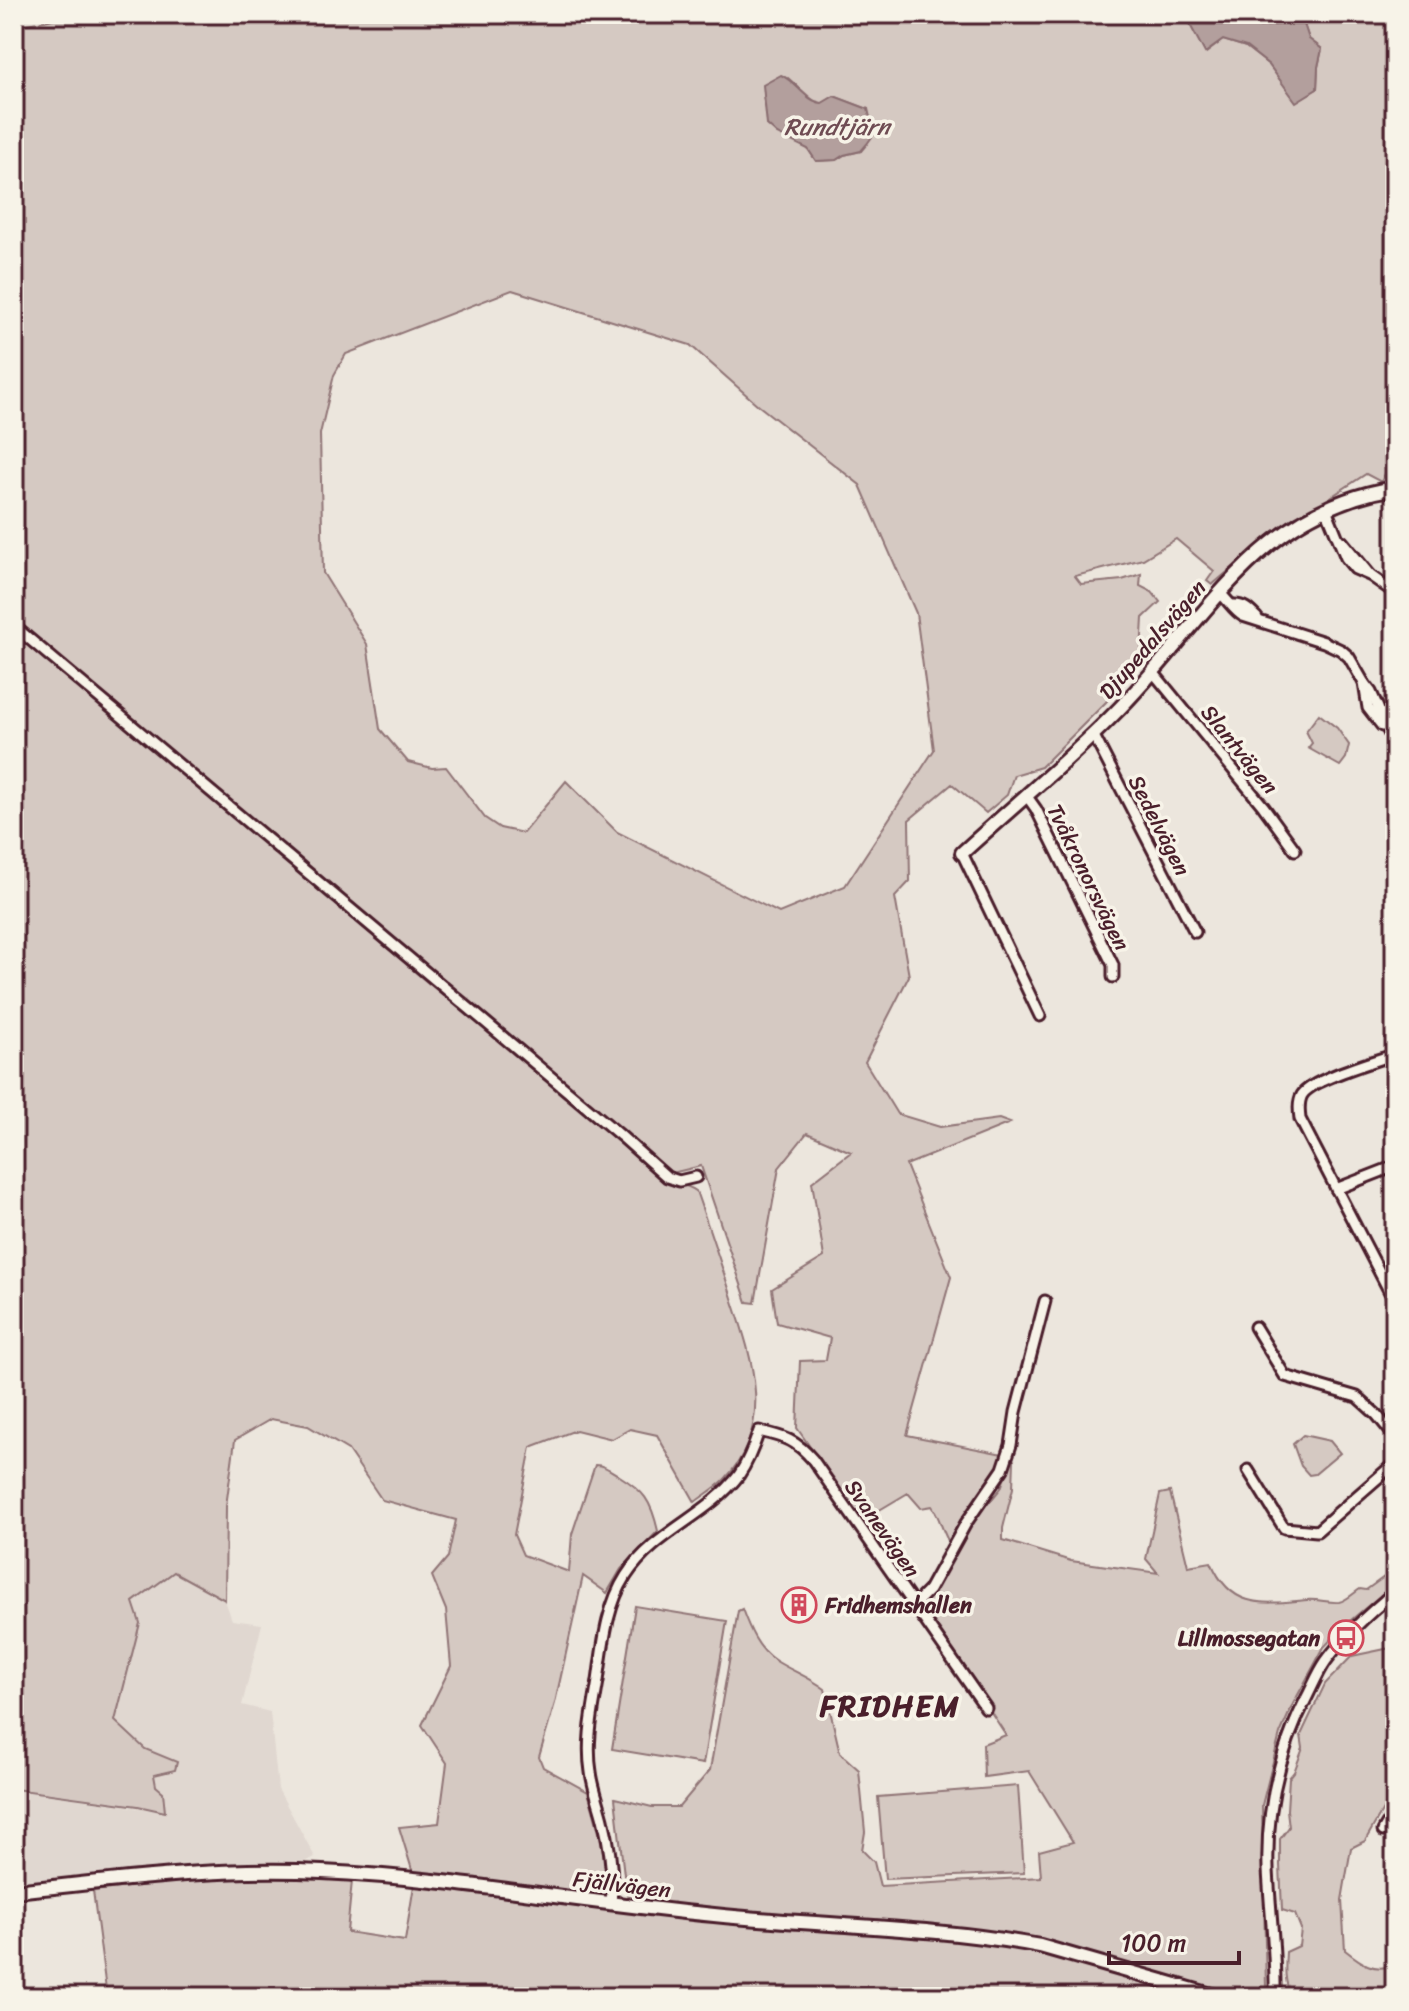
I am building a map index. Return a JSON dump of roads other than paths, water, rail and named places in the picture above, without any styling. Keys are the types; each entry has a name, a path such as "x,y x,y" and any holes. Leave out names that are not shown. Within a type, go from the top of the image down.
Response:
{"street":[{"path":"1388,14 1395,19"},
{"name":"Djupedalsvägen","path":"962,853 1093,734 1153,672 1219,592 1267,546 1326,509 1370,492 1395,488"},
{"path":"1326,509 1339,538 1371,576 1395,593"},
{"path":"1219,592 1233,605 1248,609 1260,620 1341,650 1357,668 1371,692 1395,746"},
{"path":"14,626 667,1177 679,1181 696,1177"},
{"name":"Slantvägen","path":"1153,672 1263,806 1295,850"},
{"name":"Sedelvägen","path":"1093,734 1195,932"},
{"name":"Tvåkronorsvägen","path":"1026,795 1036,809 1113,965 1113,977"},
{"path":"962,853 1040,1016"},
{"path":"1395,1054 1315,1084 1301,1096 1299,1112 1336,1189 1392,1290 1395,1302"},
{"path":"1336,1189 1395,1166"},
{"path":"914,1605 929,1590 966,1523 1003,1469 1045,1301"},
{"path":"1255,1327 1285,1376 1357,1397 1395,1437"},
{"name":"Svanevägen","path":"611,1903 611,1856 591,1775 589,1736 613,1601 628,1572 643,1554 724,1491 738,1476 759,1431 792,1440 801,1446 833,1487 986,1708"},
{"path":"1248,1470 1284,1528 1317,1531 1395,1463"},
{"path":"1275,1997 1268,1867 1270,1813 1282,1757 1294,1723 1324,1665 1354,1629 1395,1592"},
{"path":"1386,1599 1395,1613"},
{"path":"1383,1831 1392,1816 1395,1799"},
{"name":"Fjällvägen","path":"14,1891 175,1875 279,1870 406,1879 712,1915 918,1930 1014,1941 1218,1997"}],"water":[{"path":"1187,14 1234,14 1259,27 1303,21 1309,39 1322,49 1317,89 1296,102 1269,65 1246,47 1223,40 1205,53"},
{"name":"Rundtjärn","path":"781,75 816,102 822,103 834,96 868,109 874,134 861,151 836,160 816,161 808,149 777,134 767,125 763,85"}],"place":[{"name":"Fridhemshallen","path":"799,1605"},
{"name":"Lillmossegatan","path":"1346,1638"}],"district":[{"name":"FRIDHEM","path":"890,1706"}]}
